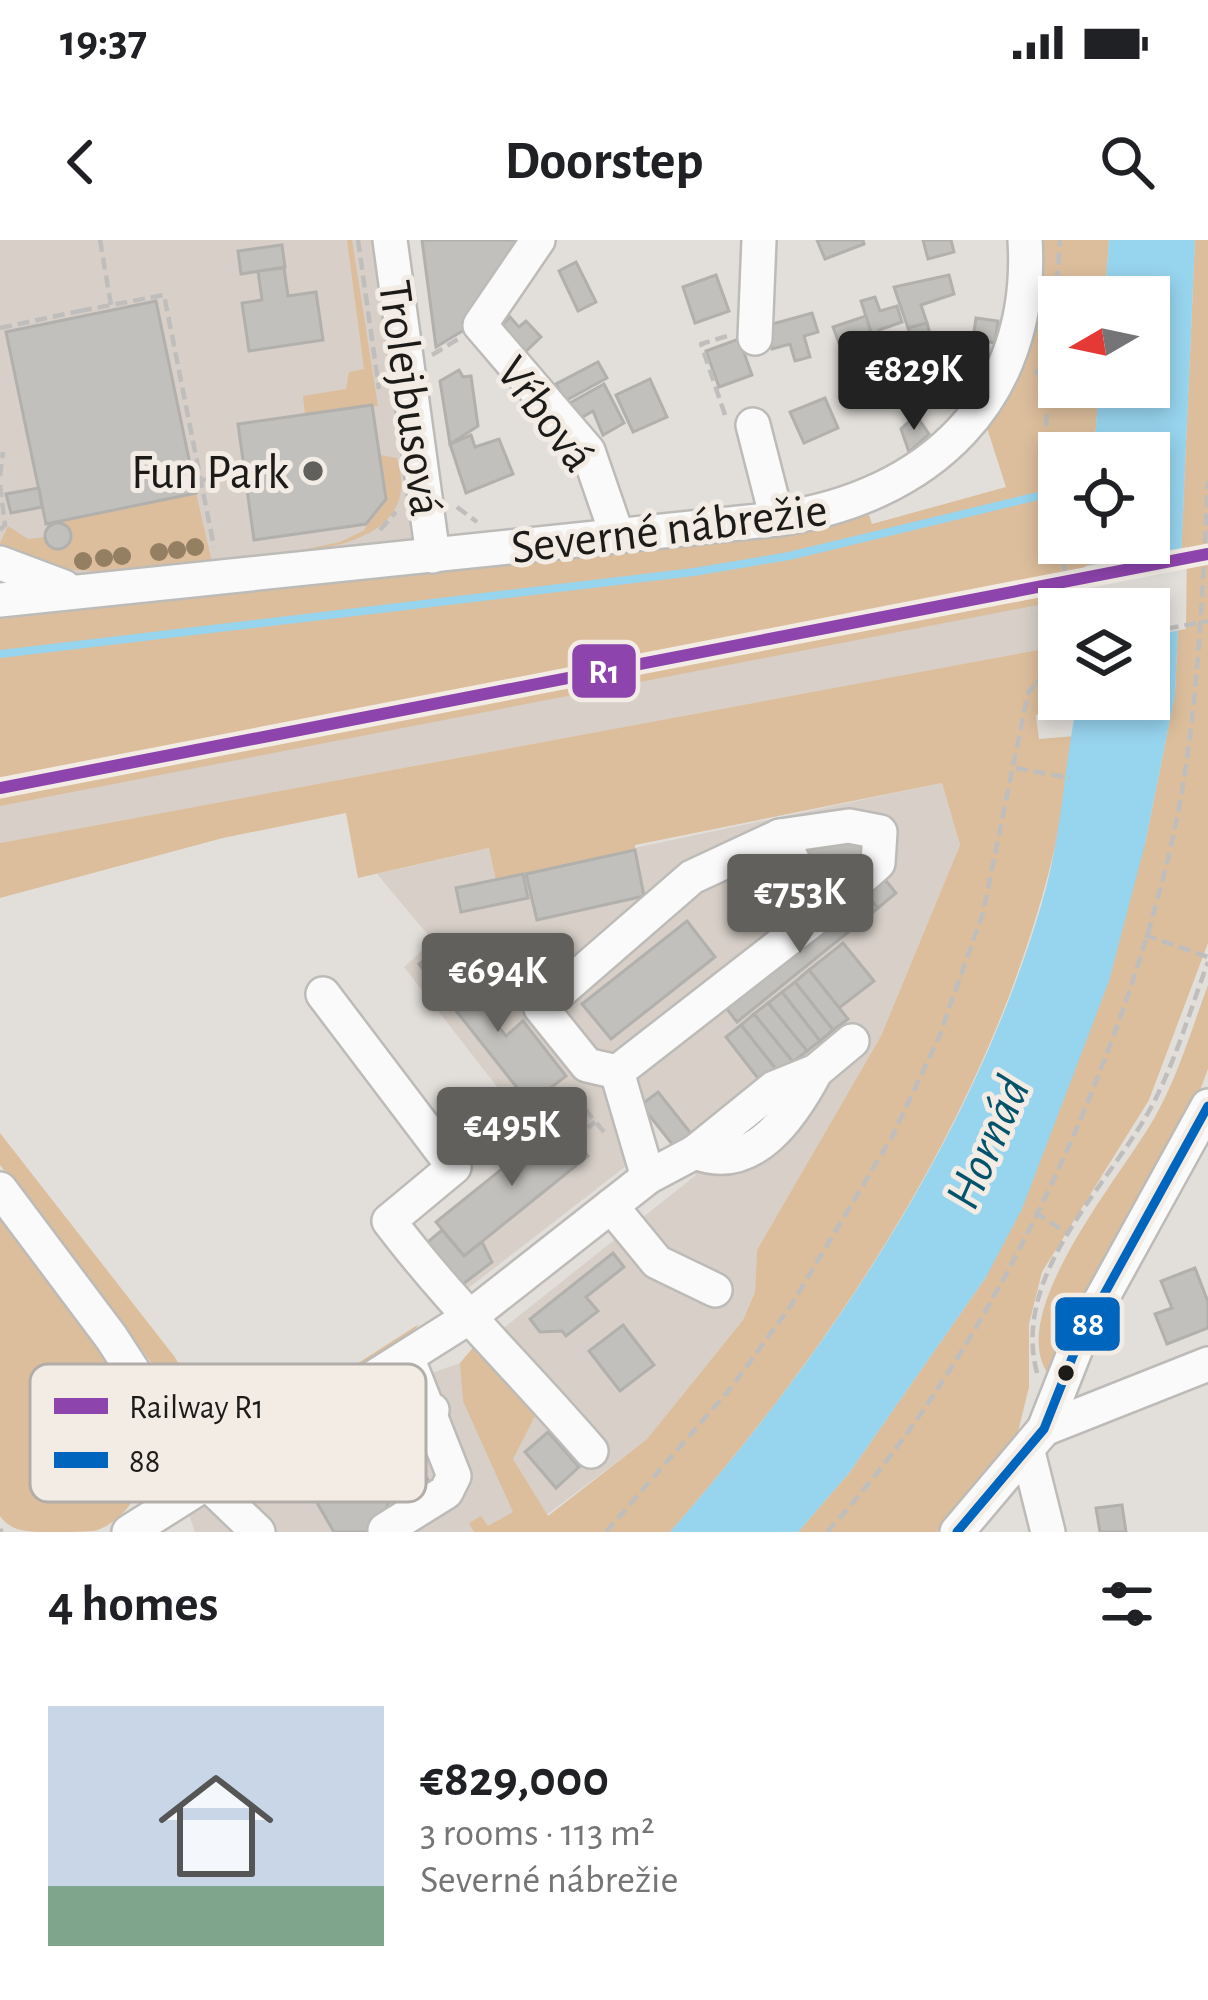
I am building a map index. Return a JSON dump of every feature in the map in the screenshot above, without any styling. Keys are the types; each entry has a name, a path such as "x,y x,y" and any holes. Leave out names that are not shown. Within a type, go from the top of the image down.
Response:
{"street":[{"name":"Trolejbusová","path":"390,240 433,556"},
{"name":"Vŕbová","path":"538,240 480,325 584,444 616,535"},
{"path":"755,333 759,240"},
{"name":"Severné nábrežie","path":"0,600 777,519 842,507 896,485 970,421 1019,334 1027,301 1025,240"},
{"path":"741,425 777,519"},
{"path":"0,563 89,593"},
{"path":"850,826 880,832 878,862 820,914 617,1072 587,1065 542,1008 692,877 780,836 850,826"},
{"path":"780,836 820,914"},
{"path":"323,994 454,1167 389,1221 449,1300 471,1316 591,1450"},
{"path":"397,1364 471,1316 647,1177 695,1152 739,1158 792,1117 816,1071 852,1041"},
{"path":"617,1072 647,1177"},
{"path":"958,1532 1041,1426 1208,1106"},
{"path":"0,1189 129,1364"},
{"path":"611,1206 657,1262 715,1290"},
{"path":"407,1358 410,1364"},
{"path":"1041,1426 1208,1364"},
{"path":"426,1398 453,1465 452,1484 426,1501"},
{"path":"426,1411 432,1410"},
{"path":"1041,1426 1048,1532"},
{"path":"129,1532 172,1502"},
{"path":"227,1502 258,1532"},
{"path":"385,1529 425,1502"}],"path":[{"path":"100,240 111,305"},
{"path":"1046,432 1060,240"},
{"path":"0,328 164,295 217,565"},
{"path":"427,358 480,325"},
{"path":"741,425 700,344 755,333"},
{"path":"0,530 5,525 0,480 3,452"},
{"path":"201,480 245,474"},
{"path":"827,1532 863,1493 960,1358 1036,1212 1114,1033 1166,869 1198,671 1208,481"},
{"path":"447,490 456,507 479,524"},
{"path":"1170,628 1208,621"},
{"path":"1198,671 1208,670"},
{"path":"606,1532 730,1389 790,1307 893,1135 940,1037 983,913 1028,693 1038,681"},
{"path":"1015,767 1070,778"},
{"path":"1041,1426 1033,1334 1048,1271 1155,1100 1208,960 1145,935"},
{"path":"574,1139 595,1122"},
{"path":"1036,1212 1068,1234"}],"shaded area":[{"path":"0,240 390,240 433,556 89,593 0,563"},
{"path":"347,240 352,240 378,406 305,414 303,396 346,389 349,372 364,369"},
{"path":"1040,240 1109,240 1106,276 1040,276"},
{"path":"1195,240 1208,240 1208,943 1149,1100 1042,1272 1029,1324 1029,1387 1018,1432 937,1532 798,1532 849,1473 986,1277 1145,844 1175,695"},
{"path":"1038,299 1038,408 1097,408 1096,432 1038,432 1038,564 1091,564 1091,578 1056,577 0,785 0,619 799,532 869,515 872,524 1006,487 986,425 1022,360"},
{"path":"379,455 397,458 401,485 397,506 385,522 346,543 277,555 340,542 363,531 386,499"},
{"path":"196,493 212,562 75,570 23,557 0,543 8,526 28,539 46,537 50,545 61,548 71,536 60,521"},
{"path":"1049,578 1050,588 1038,588 1038,650 0,843 0,785"},
{"path":"1038,594 1038,605 0,806 0,794"},
{"path":"1038,650 1039,739 1075,736 1055,847 1024,956 982,1061 932,1163 875,1261 811,1356 670,1532 474,1532 469,1523 481,1516 488,1526 513,1512 463,1401 460,1363 482,1337 540,1406 513,1459 548,1516 647,1439 743,1320 755,1292 757,1250 881,1036 960,845 942,783 635,845 635,850 496,880 489,848 358,878 346,813 223,838 0,898 0,843"},
{"path":"942,783 960,845 881,1036 757,1250 755,1292 743,1320 647,1439 524,1532 195,1532 189,1515 209,1502 426,1502 426,1375 460,1363 512,1457 486,1342 696,1175 642,1105 630,1163 462,1293 424,1245 442,1230 436,1222 505,1166 492,1149 498,1144 479,1118 505,1097 404,967 433,941 377,874 490,848 497,877"},
{"path":"1208,985 1208,1069 1196,1101 1057,1348 1049,1375 1039,1348 1042,1315 1055,1279 1074,1241 1157,1113"},
{"path":"0,1133 179,1364 152,1364 0,1165"},
{"path":"0,1211 113,1364 30,1364 30,1502 132,1502 120,1516 94,1531 27,1531 0,1516"},
{"path":"419,1324 409,1337 367,1364 357,1364"}],"water":[{"path":"1109,240 1195,240 1175,695 1170,720 1170,588 1110,588 1091,578 1091,564 1170,564 1170,432 1096,432 1097,408 1170,408 1170,276 1106,276"},
{"name":"Hornád","path":"1074,720 1170,720 1145,844 1109,981 1022,1209 986,1277 849,1473 798,1532 670,1532 729,1463 839,1316 935,1159 1012,992 1041,906"}],"pier":[{"path":"1187,547 1186,629 1170,632 1170,588 1087,588 1085,566 1170,564 1170,550"}],"building":[{"path":"422,240 523,240 484,290 488,294 469,327 436,347"},
{"path":"817,240 863,240 864,244 825,259"},
{"path":"923,240 951,240 954,252 928,259"},
{"path":"282,245 285,267 241,274 238,251"},
{"path":"576,262 596,302 578,311 559,271"},
{"path":"284,268 288,296 316,292 323,340 249,351 242,303 262,300 258,271"},
{"path":"716,275 729,311 695,323 683,287"},
{"path":"949,275 954,294 921,305 927,323 908,328 894,287"},
{"path":"875,297 880,311 897,306 902,322 879,330 882,340 874,342 861,301"},
{"path":"156,301 196,493 46,524 6,332"},
{"path":"812,313 818,332 804,336 810,357 795,361 790,344 772,349 765,326"},
{"path":"866,316 871,333 839,343 833,327"},
{"path":"510,317 519,327 526,321 541,337 522,355 498,329"},
{"path":"976,318 998,321 995,343 973,339"},
{"path":"927,323 933,345 916,350 908,328"},
{"path":"739,339 752,375 719,387 706,351"},
{"path":"598,362 607,378 565,401 556,384"},
{"path":"459,370 463,377 471,376 478,426 450,444 440,381"},
{"path":"650,379 667,417 633,432 616,395"},
{"path":"604,384 624,423 603,435 593,411 579,419 568,404"},
{"path":"825,398 838,428 804,443 790,412"},
{"name":"Fun Park","path":"372,405 386,499 366,524 254,540 238,424"},
{"path":"916,415 929,434 909,452 901,429"},
{"path":"471,435 475,447 499,439 513,474 466,493 450,444"},
{"path":"39,488 42,507 11,513 6,494"},
{"path":"58,523 71,536 58,549 45,536"},
{"path":"862,835 863,857 806,858 805,837"},
{"path":"635,850 644,896 537,920 526,874"},
{"path":"523,874 528,898 461,912 456,888"},
{"path":"882,876 896,893 878,908 862,891"},
{"path":"862,891 878,908 737,1022 723,1004"},
{"path":"687,921 715,957 611,1039 582,1004"},
{"path":"843,943 874,981 839,1008 809,970"},
{"path":"438,950 506,1036 523,1021 566,1076 530,1104 419,964"},
{"path":"809,970 848,1019 833,1030 795,982"},
{"path":"795,982 833,1030 820,1041 782,992"},
{"path":"782,992 820,1041 807,1051 768,1003"},
{"path":"768,1003 807,1051 793,1062 754,1014"},
{"path":"754,1014 793,1062 779,1073 741,1025"},
{"path":"741,1025 779,1073 764,1086 726,1037"},
{"path":"658,1092 693,1136 676,1149 641,1105"},
{"path":"560,1122 588,1156 464,1256 436,1222"},
{"path":"442,1230 464,1256 482,1242 492,1262 463,1284 424,1245"},
{"path":"613,1253 624,1267 586,1297 598,1311 566,1336 562,1331 540,1332 530,1319"},
{"path":"1195,1268 1208,1302 1208,1328 1167,1344 1155,1314 1172,1308 1161,1281"},
{"path":"623,1325 654,1365 620,1391 589,1351"},
{"path":"548,1432 579,1467 556,1488 525,1452"},
{"path":"317,1502 388,1502 382,1524 387,1532 334,1532"},
{"path":"1122,1505 1126,1532 1100,1532 1096,1508"}],"waterway":[{"path":"0,654 694,572 789,556 1038,496"}],"railway":[{"path":"0,788 1208,554"}],"rail line":[{"name":"R1","path":"0,788 1208,554"}],"transit line":[{"name":"88","path":"957,1532 1044,1429 1080,1338 1208,1106"}],"place":[{"name":"Fun Park","path":"313,471"}]}
